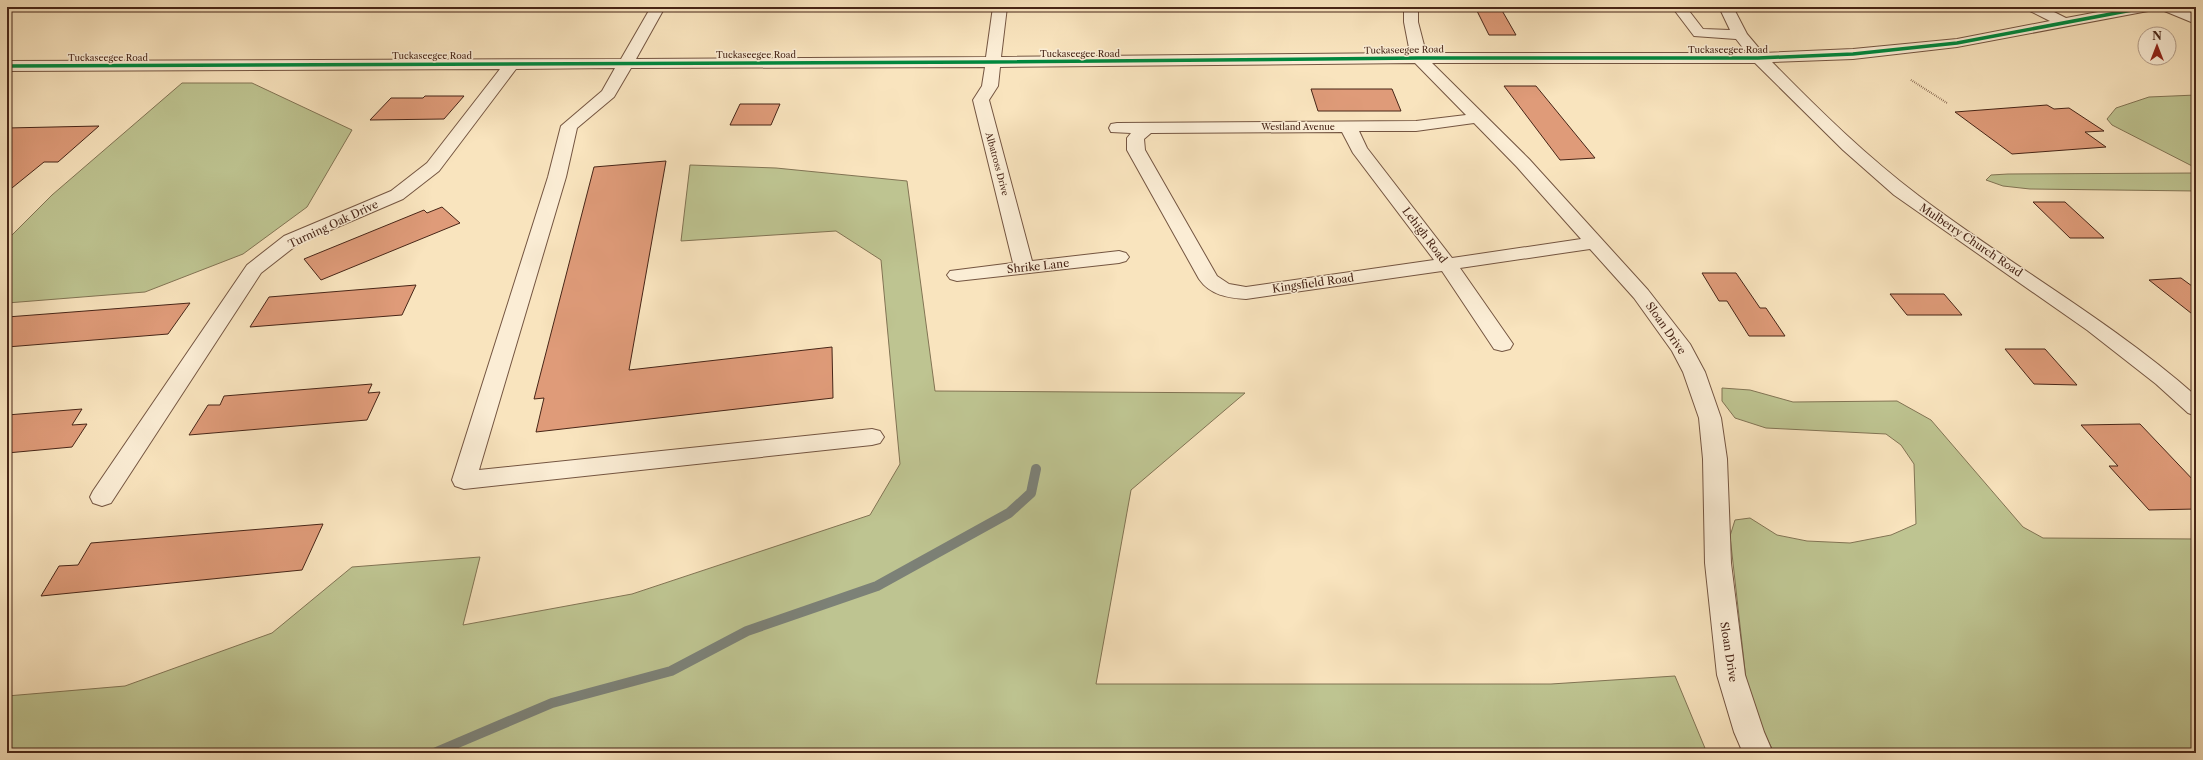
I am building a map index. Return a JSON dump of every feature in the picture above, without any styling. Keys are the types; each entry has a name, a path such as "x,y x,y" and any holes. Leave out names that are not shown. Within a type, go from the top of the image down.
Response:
{"street":[{"path":"658,7 608,94 570,126 557,177 464,480 872,437"},
{"name":"Albatross Drive","path":"1000,7 990,86 981,100 1024,268"},
{"path":"1411,7 1411,22 1419,58"},
{"path":"1679,7 1699,33 1740,35"},
{"name":"Mulberry Church Road","path":"1726,7 1740,35 1758,58 1868,165 1914,201 2086,318 2142,360 2196,408"},
{"path":"2033,7 2065,23"},
{"name":"Tuckaseegee Road","path":"7,66 992,62 1419,58 1758,58 1907,49 1967,42 2148,7"},
{"path":"2167,7 2196,20"},
{"name":"Sloan Drive","path":"1419,58 1478,118 1641,294 1682,349 1694,372 1710,418 1715,459 1718,563 1731,674 1749,732 1758,753"},
{"name":"Turning Oak Drive","path":"102,497 254,269 292,240 397,195 433,167 512,64"},
{"name":"Westland Avenue","path":"1117,128 1421,126 1478,118"},
{"name":"Lehigh Road","path":"1348,127 1359,149 1447,264 1502,344"},
{"name":"Kingsfield Road","path":"1146,128 1136,138 1136,150 1209,279 1221,289 1231,292 1246,293 1595,243"},
{"name":"Shrike Lane","path":"957,275 1119,257"}],"path":[{"path":"1911,80 1947,102"}],"green space":[{"path":"182,83 252,83 352,130 307,207 243,254 145,292 7,303 7,240 52,195"},
{"path":"2196,95 2196,168 2112,125 2107,119 2116,108 2149,97"},
{"path":"690,165 776,168 907,181 935,391 1245,393 1131,490 1096,684 1551,684 1675,676 1707,753 7,753 7,696 125,686 272,633 352,567 480,557 463,625 632,594 870,515 900,464 881,260 836,231 681,241"},
{"path":"2196,173 2196,191 2030,189 2003,186 1986,180 1991,175 2008,174"},
{"path":"1722,388 1750,390 1793,402 1897,401 1931,420 2023,527 2043,538 2196,539 2196,753 1774,753 1763,730 1746,679 1730,536 1735,520 1750,518 1777,535 1807,541 1850,543 1891,535 1916,524 1914,464 1901,445 1886,434 1766,428 1735,418 1722,401"}],"building":[{"path":"1475,7 1500,7 1516,35 1489,35"},
{"path":"1504,86 1536,86 1595,158 1560,160"},
{"path":"1311,89 1392,89 1401,111 1318,111"},
{"path":"425,96 464,96 444,119 370,120 391,98 423,98"},
{"path":"740,104 780,104 771,125 730,125"},
{"path":"2047,105 2054,109 2069,108 2104,131 2085,132 2106,147 2012,154 1955,112"},
{"path":"99,126 58,162 44,162 7,192 7,128"},
{"path":"666,161 629,370 832,347 833,398 536,432 544,398 534,399 594,167"},
{"path":"2033,202 2065,202 2104,238 2070,238"},
{"path":"442,207 460,223 321,280 304,259 424,210 427,213"},
{"path":"1702,273 1736,273 1760,308 1766,308 1785,336 1749,336 1727,301 1719,301"},
{"path":"2181,278 2196,289 2196,317 2149,280"},
{"path":"416,285 402,315 250,327 269,297"},
{"path":"1890,294 1944,294 1962,315 1907,315"},
{"path":"190,303 168,334 7,347 7,317"},
{"path":"2005,349 2045,349 2077,385 2034,384"},
{"path":"372,384 368,393 380,392 367,420 189,435 208,405 220,405 224,396"},
{"path":"82,409 72,425 87,424 72,447 7,453 7,415"},
{"path":"2140,424 2196,483 2196,509 2149,510 2109,466 2118,466 2081,425"},
{"path":"323,524 302,570 41,596 59,566 78,565 91,543"}],"waterway":[{"path":"434,753 552,703 671,671 747,631 877,586 1009,513 1031,493 1036,469"}],"cycle path":[{"path":"7,66 992,62 1419,58 1758,58 1853,54 1957,43 2148,7"}]}
